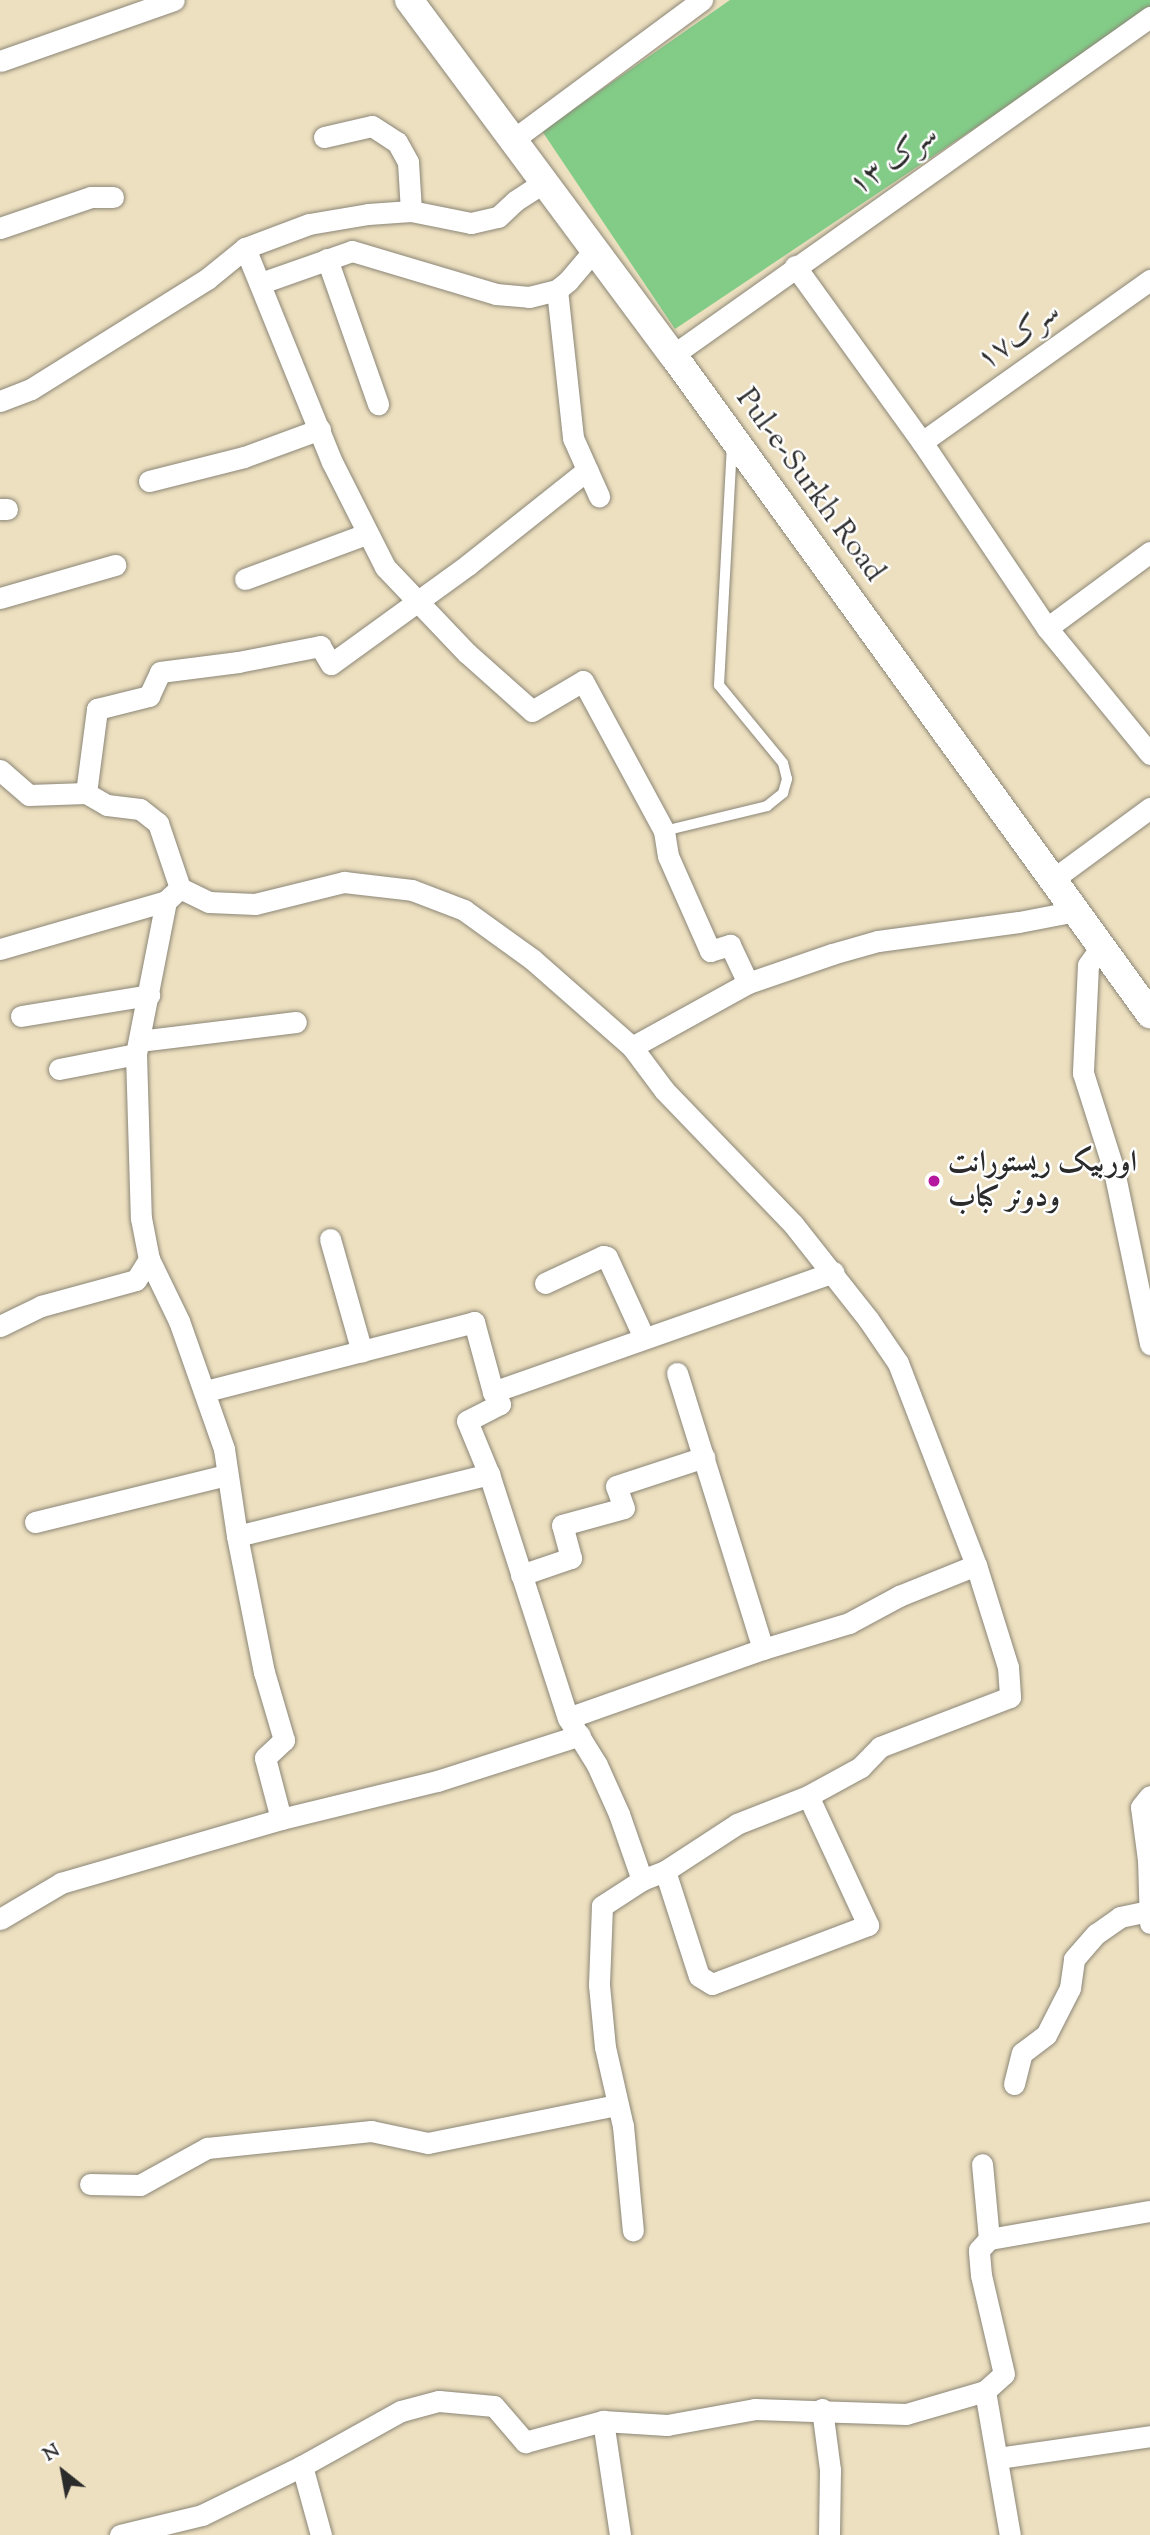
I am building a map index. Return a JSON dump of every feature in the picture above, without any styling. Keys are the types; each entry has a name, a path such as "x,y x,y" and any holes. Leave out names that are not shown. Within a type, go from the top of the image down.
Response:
{"street":[{"path":"0,61 174,0"},
{"name":"Pul-e-Surkh Road","path":"409,0 673,355 1150,1014"},
{"path":"514,139 702,0"},
{"name":"سرک ۱۳","path":"673,355 1150,17"},
{"path":"324,137 372,126 397,142 408,162 411,211"},
{"path":"0,401 31,389 207,279 245,248 309,224 411,211 471,223 498,217 515,201 545,181"},
{"path":"0,228 92,197 113,197"},
{"path":"245,248 332,462 385,567 495,680 532,711 583,681 664,831 668,856 710,951 730,944 748,983"},
{"path":"261,284 352,251 496,294 529,297 557,290 595,249"},
{"path":"327,258 379,404"},
{"path":"795,266 922,442 1047,628 1150,754"},
{"name":"سرک۱۷","path":"922,442 1150,280"},
{"path":"557,290 573,438 599,496"},
{"path":"149,481 244,457 320,429"},
{"path":"86,793 97,709 149,696 160,672 238,662 320,646 331,664 417,602 587,470"},
{"path":"245,579 366,534"},
{"path":"1047,628 1150,552"},
{"path":"0,598 115,565"},
{"path":"0,770 29,795 86,793 107,805 140,809 158,824 173,894 137,1047 141,1218 149,1259 179,1321 206,1391 224,1449 237,1536 264,1672 284,1740 265,1755 281,1819"},
{"path":"1052,880 1150,808"},
{"path":"0,948 173,894 209,902 255,904 344,882 412,890 464,910 532,959 632,1047 664,1090 793,1224 833,1272 898,1363 976,1565 1008,1667 1010,1697 880,1747 861,1767 808,1796 737,1824 665,1871 642,1880 602,1906 599,1985 616,2105 623,2126 633,2231"},
{"path":"632,1047 748,983 878,941 1019,922 1076,911"},
{"path":"1101,947 1087,965 1083,1073 1114,1171 1150,1344"},
{"path":"21,1016 149,995"},
{"path":"59,1069 137,1047 296,1022"},
{"path":"330,1239 362,1352"},
{"path":"545,1283 603,1256 607,1257 644,1338"},
{"path":"0,1326 41,1306 136,1280 149,1259"},
{"path":"493,1392 833,1272"},
{"path":"206,1391 474,1322 493,1392 500,1404 467,1421 489,1474 574,1727 619,1814 642,1880"},
{"path":"677,1373 763,1649"},
{"path":"521,1575 571,1558 562,1525 624,1508 616,1486 704,1457"},
{"path":"237,1536 489,1474"},
{"path":"35,1522 227,1475"},
{"path":"0,1919 61,1883 281,1819 437,1781 763,1649 849,1623 899,1596 976,1565"},
{"path":"665,1871 699,1976 712,1984 868,1926 808,1796"},
{"path":"1014,2084 1022,2053 1046,2035 1070,1988 1074,1959 1096,1934 1120,1917 1149,1918 1148,1860 1141,1807 1150,1796"},
{"path":"90,2184 140,2185 207,2148 371,2131 428,2143 616,2105"},
{"path":"982,2164 989,2239"},
{"path":"127,2534 202,2515 302,2466 401,2411 439,2401 494,2406 525,2442 603,2421 667,2425 755,2409 822,2409 906,2414 985,2392 1004,2374 981,2275 979,2250 989,2239 1150,2211"},
{"path":"985,2392 1010,2535"},
{"path":"822,2409 830,2470 829,2535"},
{"path":"603,2421 620,2535"},
{"path":"998,2458 1150,2437"},
{"path":"302,2466 321,2535"}],"lane":[{"path":"664,831 767,806 783,793 787,779 783,763 719,684 733,438"}],"green space":[{"path":"730,0 1150,0 1150,11 675,329 542,131"}],"place":[{"name":"اوربیک ریستورانت ودونر کباب","path":"934,1181"}]}
